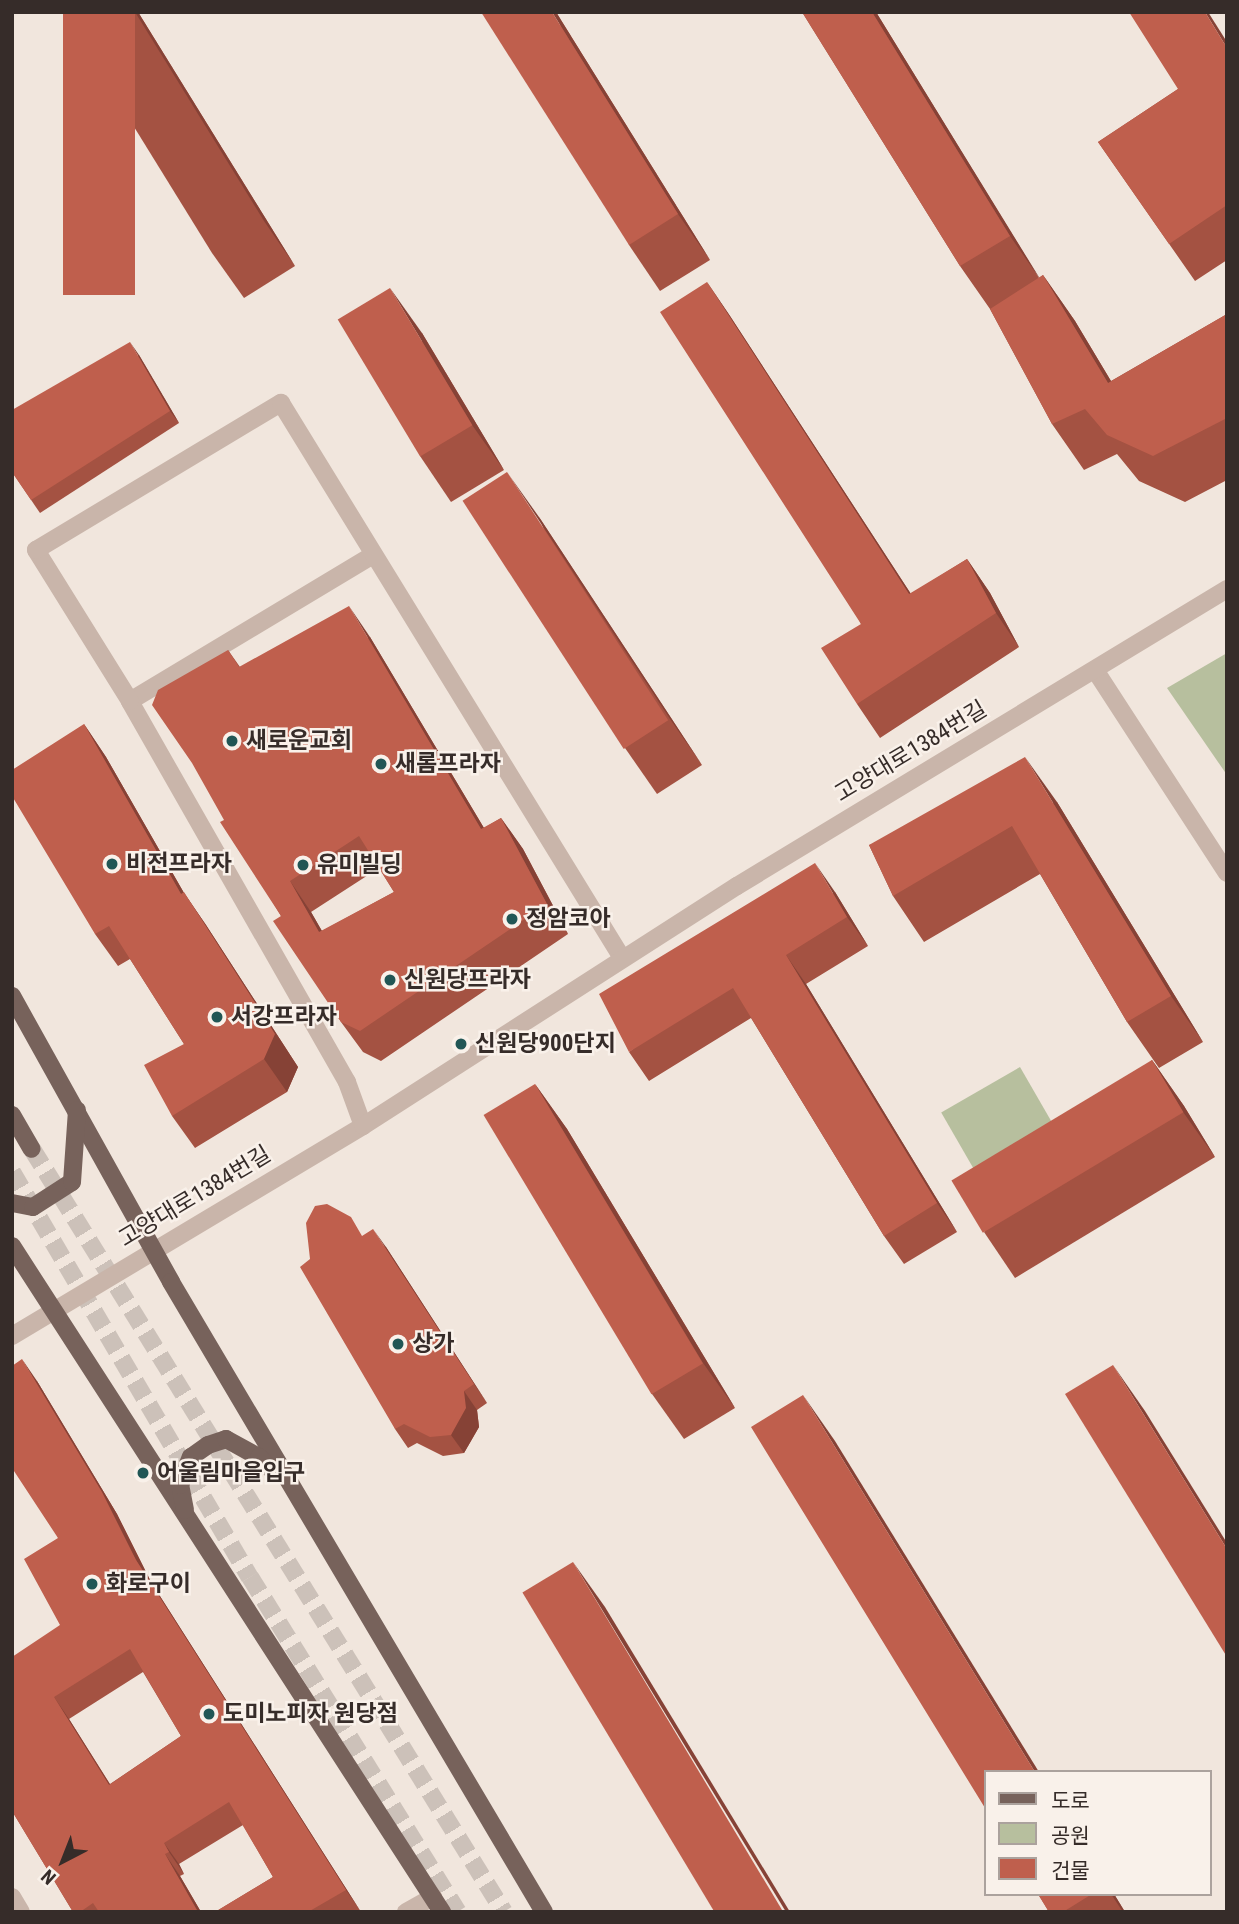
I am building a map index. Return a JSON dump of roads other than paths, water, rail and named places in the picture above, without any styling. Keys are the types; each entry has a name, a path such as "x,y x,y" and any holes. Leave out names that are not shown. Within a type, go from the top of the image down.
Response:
{"main road":[{"path":"12,996 77,1107 153,1251 544,1912"},
{"path":"12,1203 33,1207 72,1182 77,1107"},
{"path":"12,1115 33,1149"},
{"path":"12,1245 188,1524 437,1904"},
{"path":"188,1524 180,1485 191,1457 226,1439 259,1457 295,1494"}],"street":[{"path":"362,1126 347,1082 130,701 36,550 281,403 622,958"},
{"path":"130,701 373,555"},
{"name":"고양대로1384번길","path":"12,1336 362,1126 622,958 1227,589"},
{"path":"1095,670 1227,873"},
{"path":"12,1897 21,1912"},
{"path":"406,1912 437,1904"}],"tunnel":[{"path":"32,1149 504,1912"},
{"path":"12,1172 250,1577 458,1912"}],"place":[{"name":"새로운교회","path":"232,741"},
{"name":"새롬프라자","path":"381,764"},
{"name":"비전프라자","path":"112,864"},
{"name":"유미빌딩","path":"303,865"},
{"name":"정암코아","path":"512,919"},
{"name":"신원당프라자","path":"390,980"},
{"name":"서강프라자","path":"217,1017"},
{"name":"신원당900단지","path":"461,1044"},
{"name":"상가","path":"398,1344"},
{"name":"어울림마을입구","path":"143,1473"},
{"name":"화로구이","path":"92,1584"},
{"name":"도미노피자 원당점","path":"209,1714"}]}
